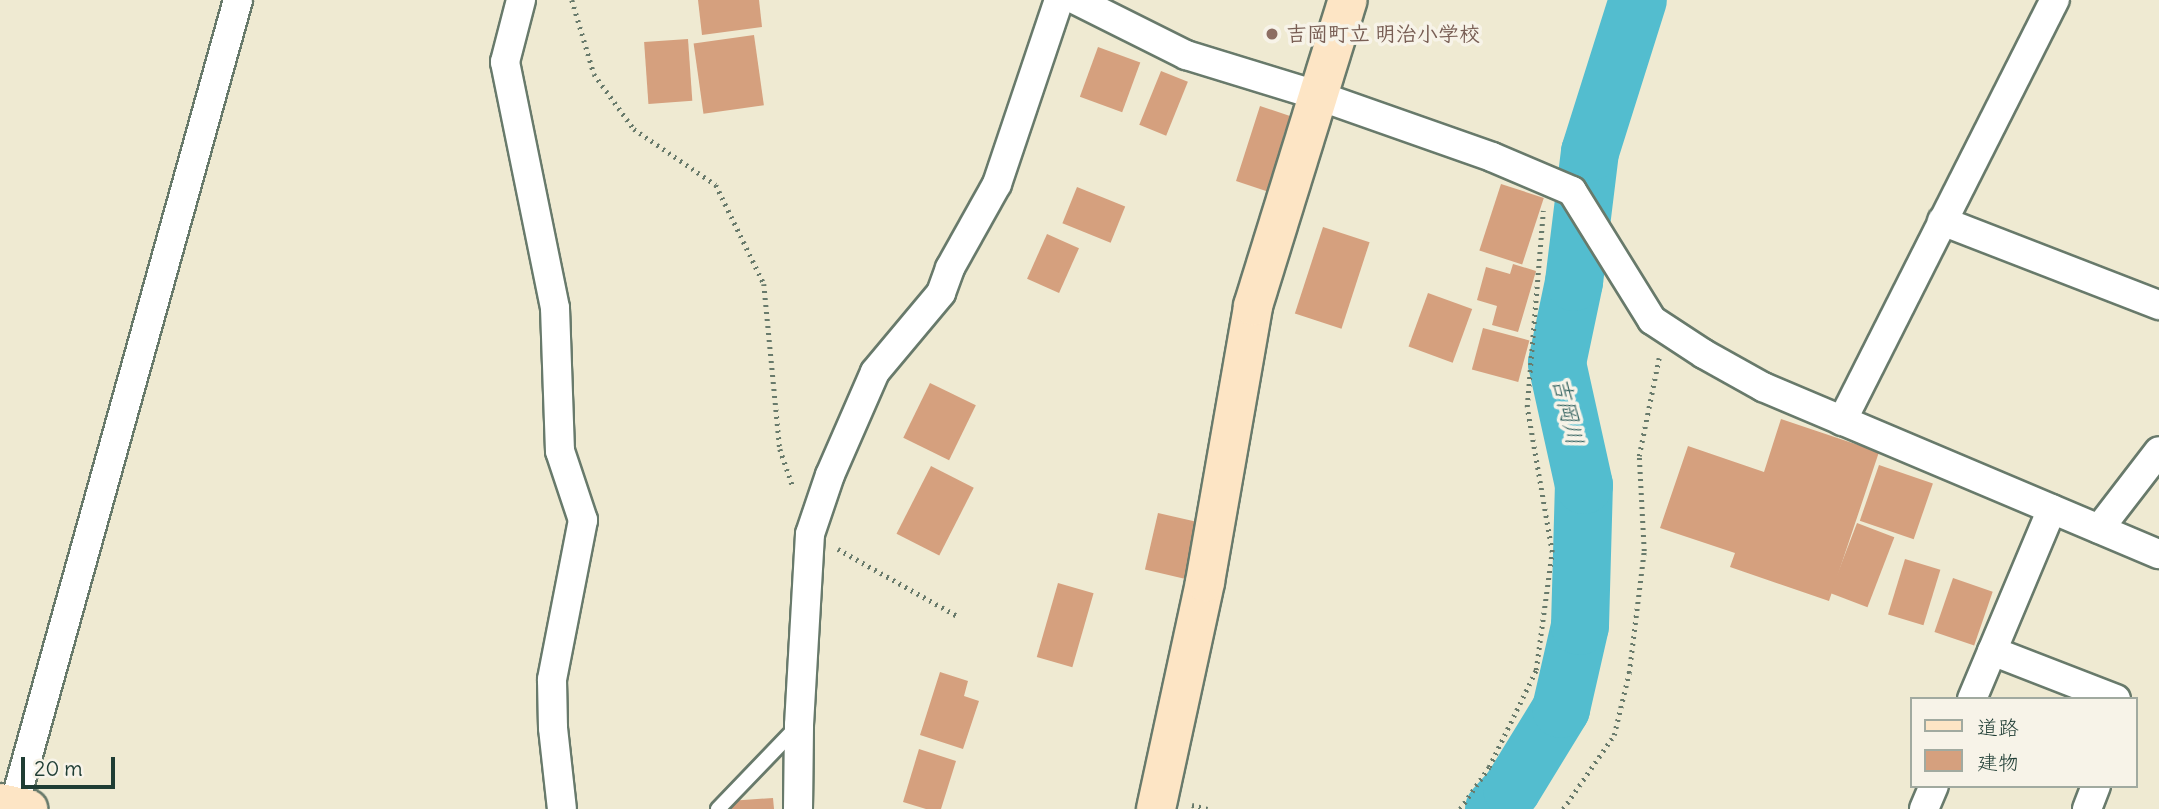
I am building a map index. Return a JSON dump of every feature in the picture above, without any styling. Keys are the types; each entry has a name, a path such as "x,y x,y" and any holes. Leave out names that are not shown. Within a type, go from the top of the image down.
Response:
{"street":[{"path":"14,807 238,0"},
{"path":"521,0 505,62 555,308 560,451 583,520 552,680 552,728 562,809"},
{"path":"798,809 799,725 810,534 830,475 875,372 941,293 950,268 997,184 1059,0"},
{"path":"1076,0 1186,55 1319,96 1546,178 1572,191 1653,320 1704,354 1763,387 2159,554"},
{"path":"1156,809 1205,582 1253,306 1348,0"},
{"path":"1842,421 2054,0"},
{"path":"1942,221 2159,305"},
{"path":"2099,529 2159,451"},
{"path":"1973,697 2052,509"},
{"path":"1992,651 2111,697"},
{"path":"1924,809 1933,788"},
{"path":"2088,809 2095,788"}],"lane":[{"path":"718,809 799,725"}],"path":[{"path":"572,0 594,74 634,129 716,185 764,284 780,449 810,534 959,617"},
{"path":"1460,809 1489,767 1536,670 1552,552 1527,407 1546,178"},
{"path":"1563,809 1614,735 1629,673 1644,551 1639,456 1657,377 1662,327"}],"building":[{"path":"698,0 759,0 762,27 702,35"},
{"path":"754,35 764,105 703,114 694,43"},
{"path":"688,39 692,101 648,104 644,42"},
{"path":"1098,47 1140,62 1122,112 1080,97"},
{"path":"1161,71 1188,82 1166,136 1139,125"},
{"path":"1260,106 1290,116 1283,137 1292,140 1275,194 1236,181"},
{"path":"1501,184 1544,198 1522,264 1479,251"},
{"path":"1077,187 1125,206 1111,243 1062,223"},
{"path":"1323,227 1370,242 1341,329 1295,314"},
{"path":"1047,234 1079,248 1059,293 1027,279"},
{"path":"1513,264 1536,271 1518,332 1492,325 1497,306 1477,300 1486,267 1510,274"},
{"path":"1428,293 1472,309 1453,363 1409,347"},
{"path":"1483,328 1529,340 1518,382 1472,370"},
{"path":"930,383 976,405 949,460 903,438"},
{"path":"1781,419 1879,452 1829,601 1730,567 1735,553 1660,528 1688,446 1764,472"},
{"path":"1879,465 1933,484 1914,539 1860,521"},
{"path":"931,466 974,488 939,556 896,534"},
{"path":"1158,513 1202,523 1189,580 1145,570"},
{"path":"1857,523 1894,537 1867,607 1830,593"},
{"path":"1905,559 1940,570 1923,625 1888,614"},
{"path":"1953,578 1993,592 1974,646 1934,632"},
{"path":"1058,583 1094,593 1072,667 1037,657"},
{"path":"940,672 968,681 964,696 979,701 963,749 920,735"},
{"path":"919,749 956,761 941,809 926,809 903,802"},
{"path":"773,798 774,809 729,809 729,801"}],"waterway":[{"name":"吉岡川","path":"1494,809 1512,789 1561,709 1580,626 1584,485 1557,363 1574,282 1590,152 1638,0"}],"place":[{"name":"吉岡町立 明治小学校","path":"1272,34"}]}
